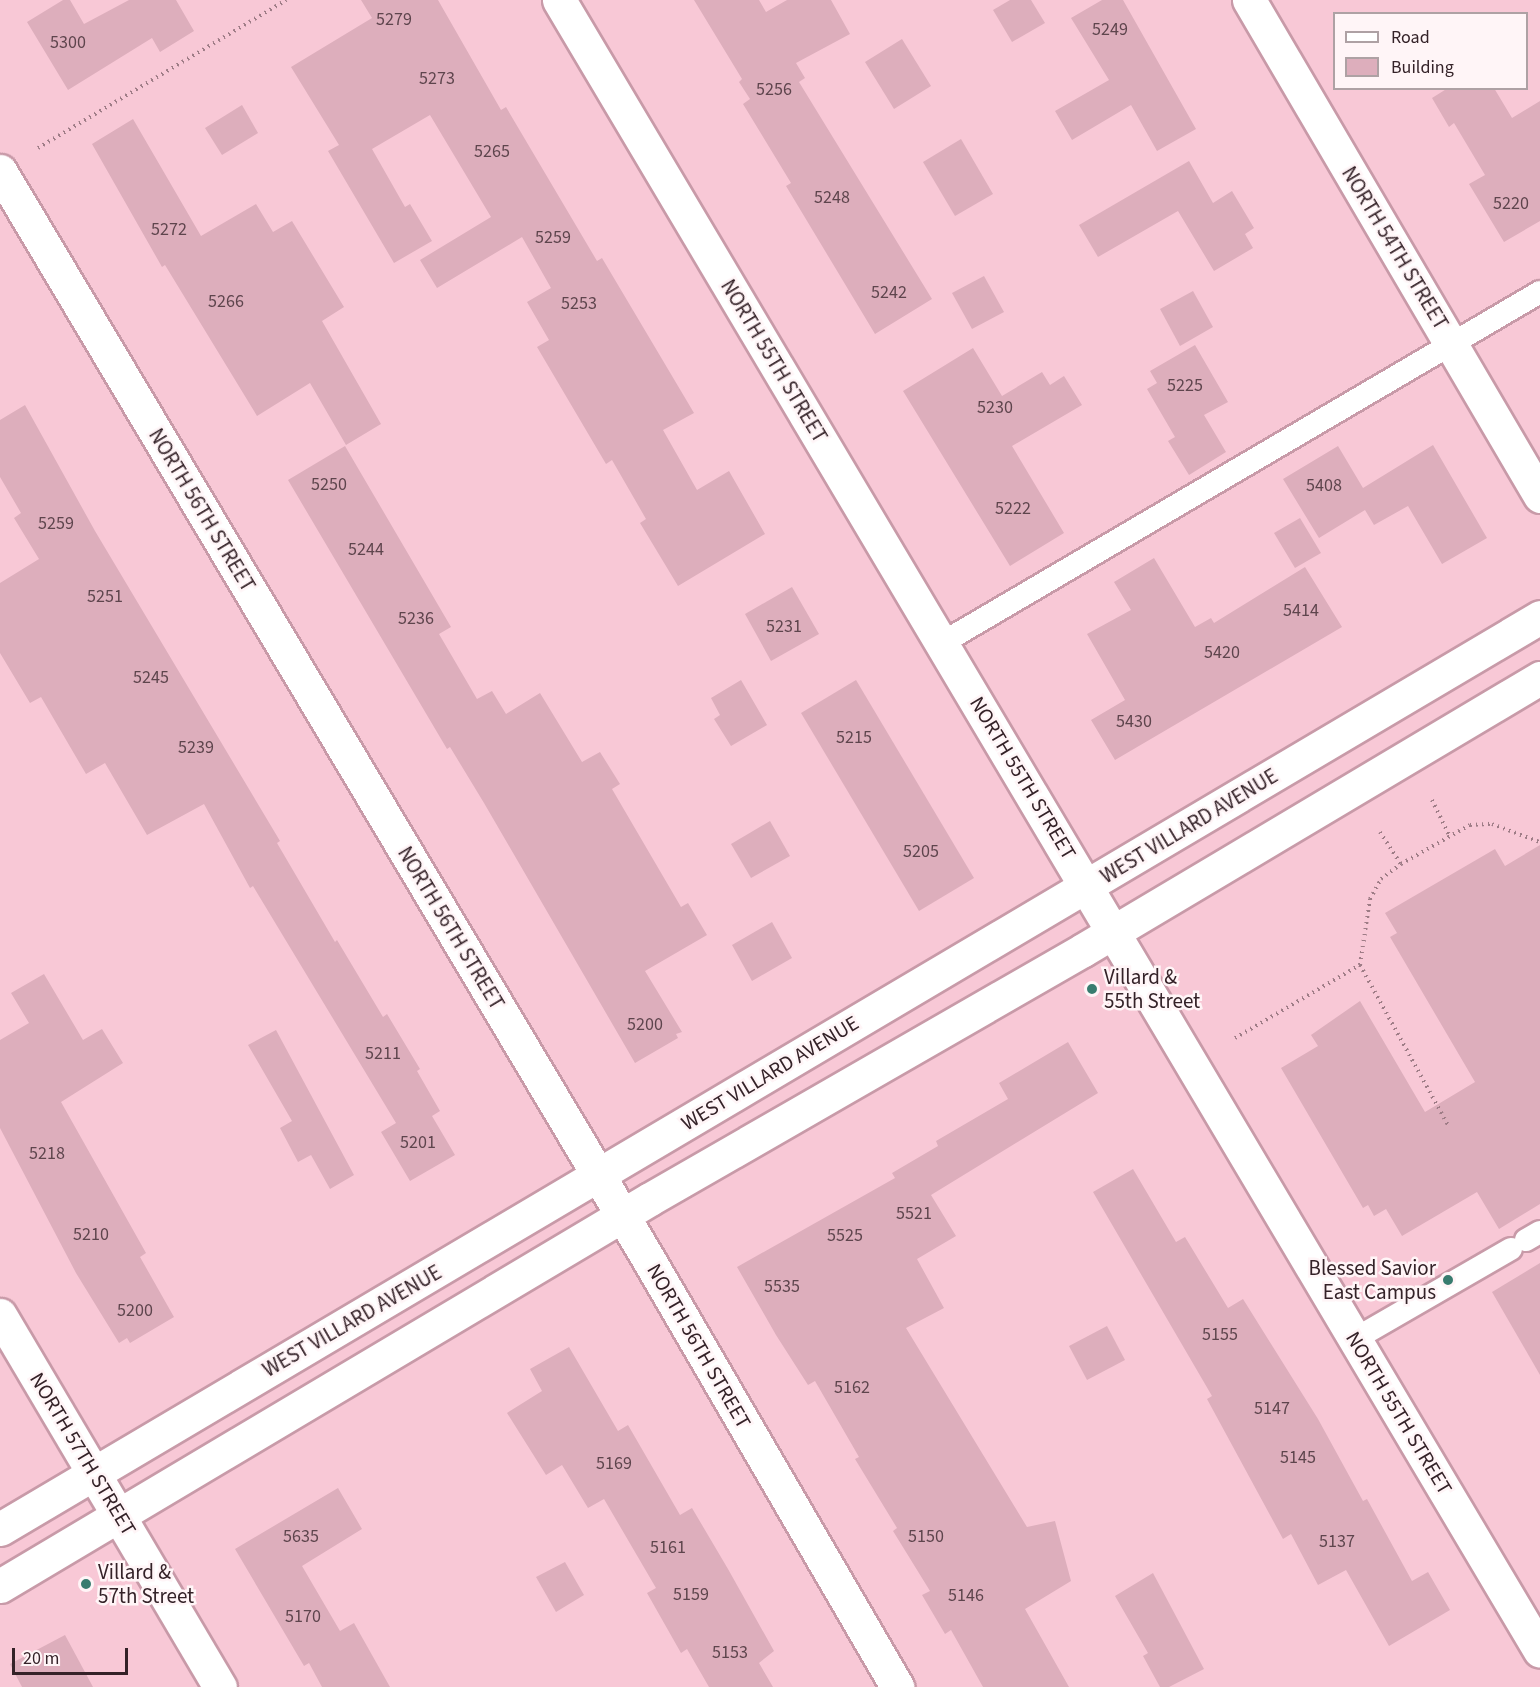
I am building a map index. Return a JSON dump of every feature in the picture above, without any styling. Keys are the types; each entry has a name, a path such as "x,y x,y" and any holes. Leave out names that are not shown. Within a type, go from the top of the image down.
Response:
{"street":[{"name":"NORTH 55TH STREET","path":"559,0 1540,1651"},
{"name":"NORTH 54TH STREET","path":"1249,0 1540,496"},
{"name":"NORTH 56TH STREET","path":"0,171 598,1174 897,1687"},
{"name":"WEST VILLARD AVENUE","path":"0,1529 1540,617"},
{"path":"0,1586 622,1216 1112,931 1540,678"},
{"name":"NORTH 57TH STREET","path":"0,1316 220,1687"}],"lane":[{"path":"942,643 1540,292"},
{"path":"1355,1339 1526,1240"}],"path":[{"path":"38,148 286,0"},
{"path":"1432,800 1449,835"},
{"path":"1449,1127 1360,965 1370,899 1381,879 1401,864 1470,825 1492,824 1540,842"},
{"path":"1380,832 1401,864"},
{"path":"1235,1038 1360,965"}],"building":[{"path":"63,0 70,0 84,24 129,0 176,0 194,31 160,52 152,38 68,90 27,22"},
{"path":"361,0 438,0 501,110 506,107 597,261 602,258 694,413 663,430 697,490 729,471 765,534 678,586 640,523 646,519 612,460 606,464 537,347 549,340 527,302 551,288 522,237 437,288 420,260 491,217 430,115 372,149 405,207 410,204 432,241 394,263 328,151 339,145 291,67 372,18"},
{"path":"694,0 759,0 766,12 787,0 831,0 850,34 796,63 805,78 799,82 932,299 875,334 786,186 791,183 743,104 750,99 739,82 742,79"},
{"path":"1010,0 1031,0 1045,23 1012,42 993,10"},
{"path":"1102,0 1123,0 1196,129 1157,151 1131,105 1072,140 1055,111 1109,80 1071,18"},
{"path":"902,39 931,86 894,109 865,62"},
{"path":"1445,90 1495,90 1512,118 1540,101 1540,221 1504,242 1469,184 1485,175 1454,123 1449,127 1432,98"},
{"path":"242,105 258,133 222,155 205,128"},
{"path":"133,119 201,236 256,204 273,232 292,221 344,307 322,321 381,424 346,445 310,383 257,416 165,265 162,267 92,144"},
{"path":"961,139 993,194 955,216 923,162"},
{"path":"1189,161 1213,203 1232,191 1254,228 1245,234 1253,248 1214,271 1178,211 1098,257 1079,225"},
{"path":"984,276 1004,312 972,329 952,293"},
{"path":"1193,291 1213,327 1180,346 1160,309"},
{"path":"1195,345 1228,402 1204,415 1226,452 1189,475 1168,441 1175,437 1147,389 1157,383 1150,371"},
{"path":"973,348 1002,396 1042,372 1050,385 1064,376 1082,405 1012,446 1064,533 1010,566 903,391"},
{"path":"25,405 95,531 280,841 277,843 335,942 337,940 383,1017 387,1014 420,1069 417,1071 440,1111 432,1116 455,1155 410,1181 381,1132 396,1123 253,886 250,888 204,804 147,835 105,763 86,774 41,697 30,703 0,653 0,583 39,559 14,518 21,513 0,477 0,420"},
{"path":"1433,445 1487,538 1442,564 1408,506 1374,525 1365,510 1319,538 1283,479 1338,446 1363,488"},
{"path":"345,446 451,627 439,634 477,699 492,691 506,714 540,693 582,762 600,752 620,784 612,789 681,907 688,903 707,935 645,971 682,1032 676,1034 678,1038 635,1063 484,803 450,747 447,749 288,480"},
{"path":"1300,518 1321,553 1295,568 1274,533"},
{"path":"1154,558 1195,627 1211,618 1214,623 1305,567 1342,627 1115,760 1091,720 1125,700 1087,634 1131,610 1114,582"},
{"path":"792,587 819,634 771,661 745,614"},
{"path":"741,680 767,725 731,746 714,719 720,715 711,698"},
{"path":"856,680 974,878 919,911 801,713"},
{"path":"770,821 790,856 751,878 731,844"},
{"path":"1540,845 1540,1204 1499,1229 1477,1192 1402,1236 1386,1209 1374,1216 1368,1205 1363,1208 1281,1068 1318,1046 1311,1035 1360,1001 1425,1112 1475,1082 1390,937 1397,933 1385,913 1495,849 1505,866"},
{"path":"772,922 792,958 752,981 732,945"},
{"path":"44,974 83,1040 102,1029 123,1063 61,1102 146,1253 140,1257 174,1317 130,1343 127,1338 119,1343 76,1273 0,1128 0,1040 29,1023 11,993"},
{"path":"276,1030 354,1175 330,1189 311,1155 298,1162 280,1128 292,1121 248,1045"},
{"path":"1068,1042 1098,1093 931,1195 956,1236 917,1259 944,1308 906,1328 1027,1527 1055,1521 1071,1581 1025,1609 1069,1687 983,1687 951,1630 945,1634 922,1595 930,1591 893,1531 897,1528 855,1459 859,1457 815,1381 808,1385 737,1267 895,1178 892,1173 938,1146 936,1141 1008,1099 999,1083"},
{"path":"1133,1169 1176,1242 1185,1237 1228,1308 1243,1299 1318,1419 1363,1501 1367,1499 1412,1581 1428,1572 1450,1610 1389,1646 1346,1570 1318,1585 1291,1534 1283,1539 1207,1399 1212,1396 1093,1192"},
{"path":"1540,1263 1540,1375 1492,1292"},
{"path":"1107,1326 1125,1360 1087,1380 1069,1346"},
{"path":"569,1347 618,1431 628,1425 680,1515 692,1508 774,1651 759,1663 773,1687 709,1687 687,1649 681,1653 647,1593 656,1588 604,1499 588,1508 562,1465 546,1475 507,1413 542,1391 530,1369"},
{"path":"338,1488 362,1529 302,1566 340,1631 354,1623 390,1687 322,1687 309,1663 304,1666 235,1549"},
{"path":"565,1562 584,1595 556,1612 536,1577"},
{"path":"1153,1573 1204,1669 1169,1687 1160,1687 1143,1656 1148,1653 1115,1596"},
{"path":"65,1635 93,1687 22,1687 10,1664"}],"place":[{"name":"Villard & 55th Street","path":"1092,989"},
{"name":"Blessed Savior East Campus","path":"1448,1280"},
{"name":"Villard & 57th Street","path":"86,1584"}]}
